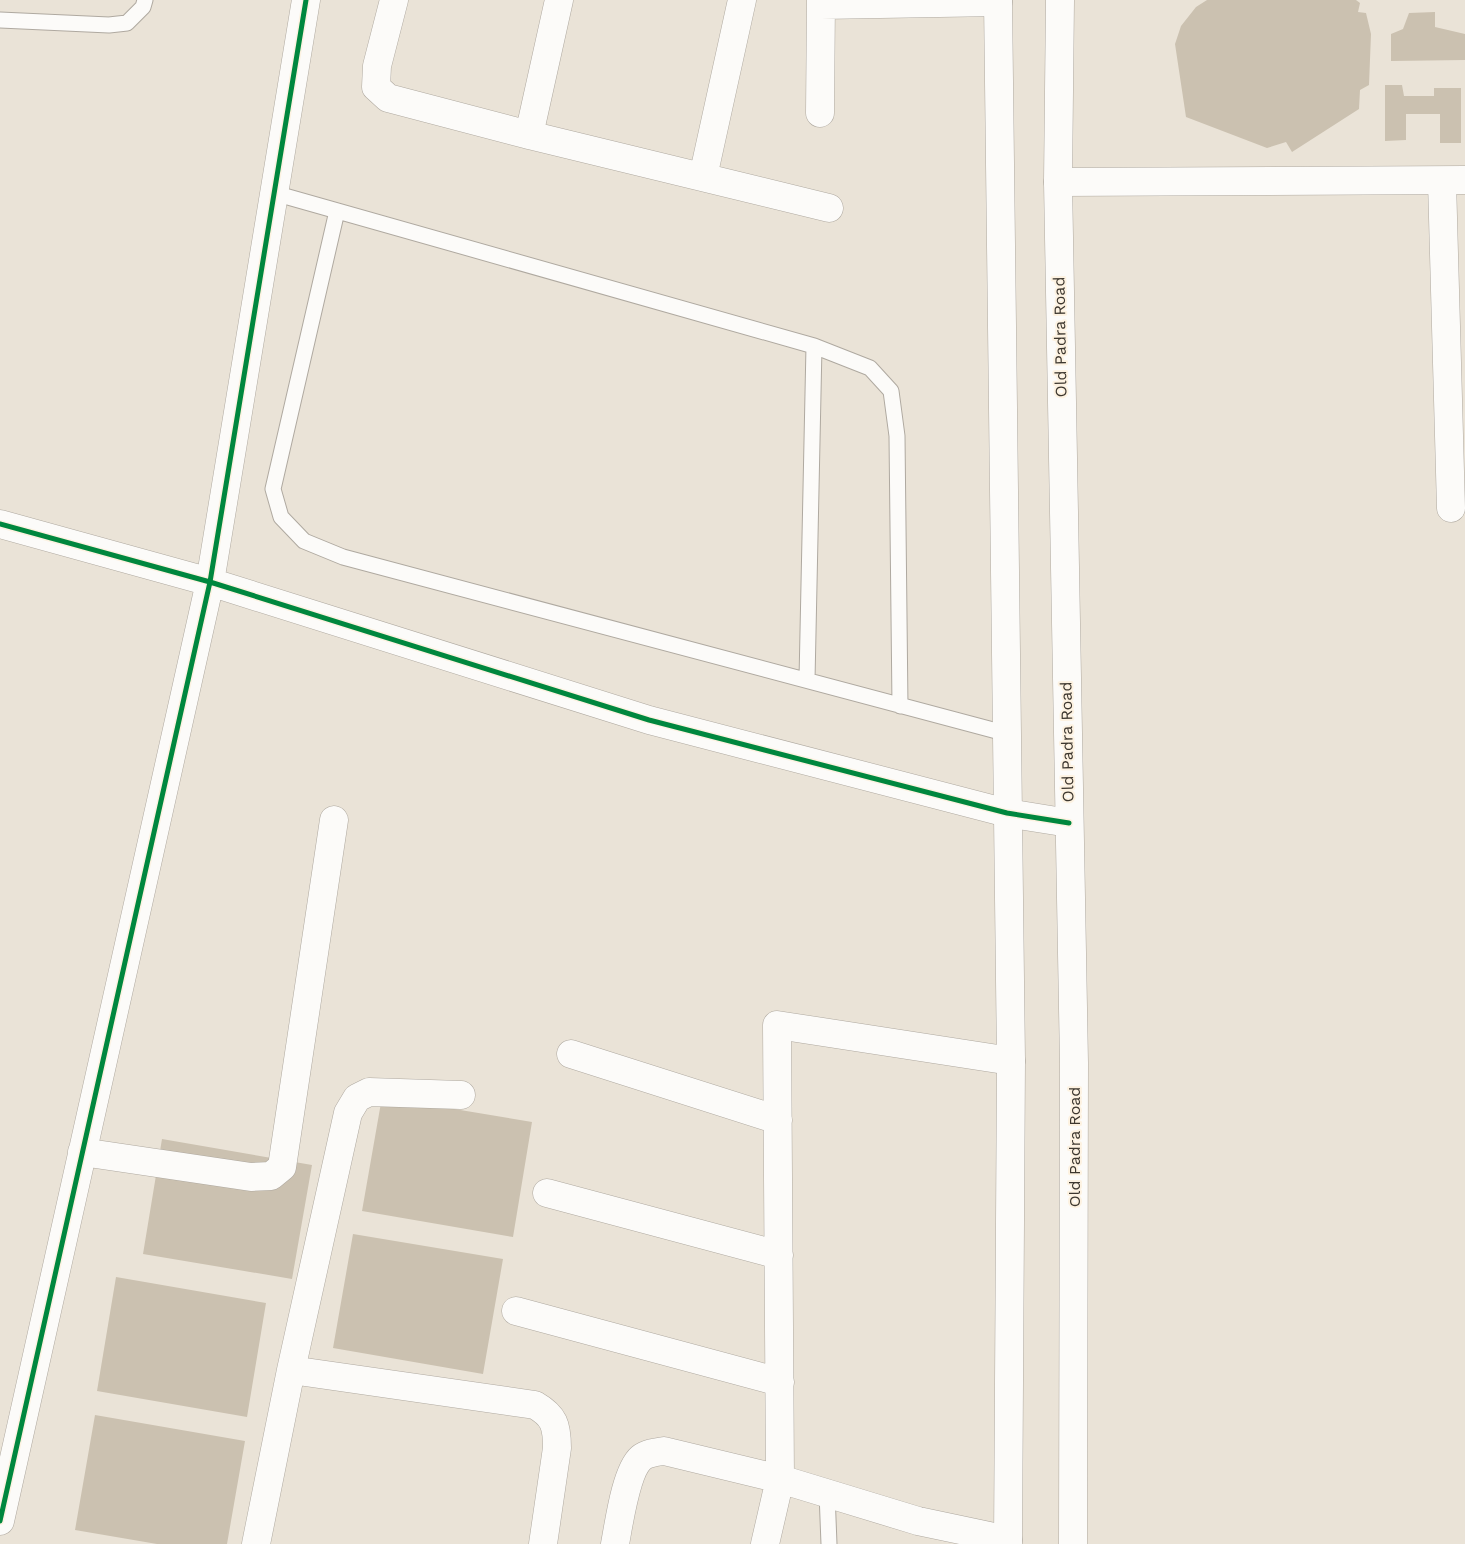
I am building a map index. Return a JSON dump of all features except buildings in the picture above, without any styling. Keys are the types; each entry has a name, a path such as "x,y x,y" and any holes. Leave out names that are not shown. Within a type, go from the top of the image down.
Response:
{"street":[{"path":"0,1521 210,582 306,0"},
{"path":"394,0 377,66 376,86 388,98 530,135 829,208"},
{"path":"530,135 559,0"},
{"path":"703,177 742,0"},
{"name":"Old Padra Road","path":"1060,0 1058,182 1068,823 1074,1063 1074,1544"},
{"path":"615,1544 631,1473 642,1458 652,1452 664,1451 780,1479 918,1521 1008,1542 1011,1061 998,1 821,2 820,113"},
{"path":"1058,182 1453,181 1451,508"},
{"path":"0,524 210,582 649,720 1007,813 1068,823"},
{"path":"82,1152 252,1177 272,1176 282,1167 334,820"},
{"path":"765,1544 780,1479 778,1025 1011,1061"},
{"path":"572,1054 778,1120"},
{"path":"256,1544 291,1370 348,1113 357,1098 369,1092 461,1095"},
{"path":"547,1193 779,1255"},
{"path":"516,1311 780,1382"},
{"path":"291,1370 535,1405 548,1413 557,1436 557,1448 543,1544"}],"lane":[{"path":"0,20 109,25 127,23 144,7 145,0"},
{"path":"274,193 814,346 870,368 891,391 898,436 900,706"},
{"path":"337,211 273,489 281,517 304,541 343,557 1008,734"},
{"path":"807,680 814,346"},
{"path":"827,1493 829,1544"}],"cycle path":[{"path":"0,1521 210,582 306,0"},
{"path":"0,524 210,582 649,720 1007,813 1069,823"}]}
